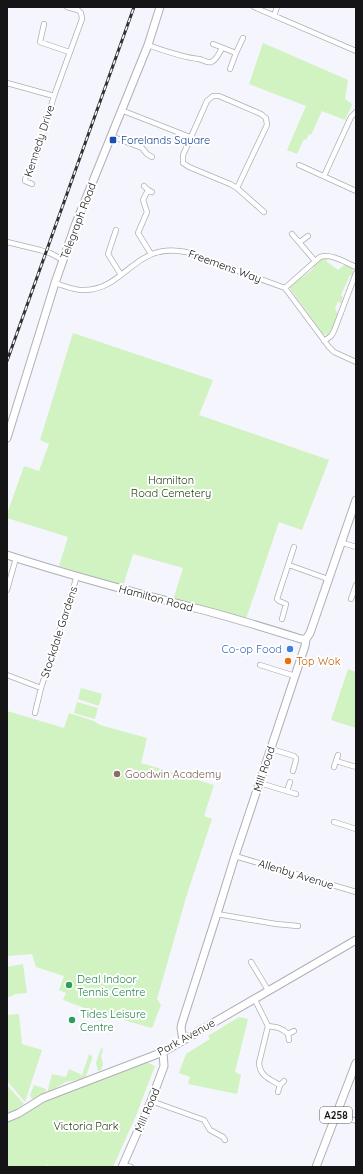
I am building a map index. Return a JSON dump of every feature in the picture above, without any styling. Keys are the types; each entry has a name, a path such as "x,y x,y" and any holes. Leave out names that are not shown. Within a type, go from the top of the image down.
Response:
{"street":[{"path":"7,83 54,96 82,19 82,13 78,10 67,7"},
{"name":"Telegraph Road","path":"7,438 76,223 148,45 160,7"},
{"path":"254,7 356,51"},
{"path":"274,16 277,7"},
{"path":"44,24 40,42 69,52"},
{"path":"230,69 243,38"},
{"path":"213,44 236,53"},
{"path":"148,45 172,54 207,62 211,62 217,58 222,48"},
{"name":"Kennedy Drive","path":"32,184 25,181 26,175 36,158 54,96"},
{"path":"237,188 267,125 267,121 264,115 219,96 213,96 207,101 190,137 182,159 186,165 237,188 264,212"},
{"path":"121,110 190,137"},
{"path":"324,176 351,117 356,112"},
{"path":"111,136 142,148 152,157"},
{"path":"299,164 356,191"},
{"path":"144,186 150,191 143,200 146,212 138,233 151,254"},
{"path":"116,230 108,254 121,275"},
{"path":"292,234 316,261"},
{"path":"300,242 308,236"},
{"path":"7,242 50,253 63,260"},
{"name":"Freemens Way","path":"56,283 80,290 93,290 107,285 151,254 166,250 186,252 285,288"},
{"path":"356,267 327,256 320,257 285,288 324,341 334,352 356,362"},
{"path":"324,341 331,336 334,331 356,273"},
{"name":"Mill Road","path":"183,1040 181,1028 235,856 305,646 306,639 310,633 340,542 356,500"},
{"path":"340,542 356,547"},
{"path":"282,618 286,604 277,599 294,548"},
{"name":"Hamilton Road","path":"7,555 158,599 196,608 301,639 306,639"},
{"path":"7,590 16,558"},
{"path":"289,565 328,579"},
{"name":"Stockdale Gardens","path":"35,713 41,688 77,576"},
{"path":"351,599 356,586"},
{"path":"260,665 295,676"},
{"name":"Stockdale Gardens","path":"7,675 41,688"},
{"path":"271,749 294,756 296,760 293,771"},
{"path":"334,767 338,755"},
{"path":"336,761 356,767"},
{"path":"287,791 290,782"},
{"path":"260,783 296,794"},
{"path":"334,822 356,829"},
{"name":"Allenby Avenue","path":"235,856 356,892"},
{"path":"218,914 276,926 298,926"},
{"name":"Park Avenue","path":"7,1118 19,1113 43,1098 164,1052 254,998 356,940"},
{"path":"251,962 268,990"},
{"path":"254,998 268,1026 259,1068 266,1078 280,1085"},
{"path":"268,1026 283,1029 288,1034 289,1040"},
{"path":"288,1034 294,1031"},
{"name":"Mill Road","path":"126,1166 164,1066 164,1052"},
{"name":"A258","path":"316,1167 356,1063"},
{"path":"278,1092 280,1085 284,1081"},
{"path":"151,1101 204,1120 210,1130 223,1137 225,1140"},
{"path":"336,1113 356,1121"}],"green space":[{"path":"263,43 348,80 345,99 352,105 345,120 322,111 311,135 309,134 306,140 304,139 297,154 287,150 306,106 249,84"},
{"path":"321,258 329,258 326,261 338,270 345,264 351,267 354,272 353,277 350,275 341,295 343,297 341,304 338,301 335,309 339,315 332,331 328,335 323,334 289,287 300,277 303,277 313,269 314,265"},
{"name":"Hamilton Road Cemetery","path":"73,333 213,380 199,415 329,460 302,530 279,522 246,619 173,600 183,568 133,554 123,586 59,566 68,537 7,518 7,514 24,466 39,471 49,444 40,440"},
{"path":"348,669 356,672 356,728 331,720"},
{"path":"81,688 102,694 99,706 78,699"},
{"path":"77,702 98,708 95,719 74,713"},
{"path":"7,711 64,728 69,713 94,721 100,725 147,738 141,763 214,785 204,816 212,819 187,894 157,999 161,1005 152,1028 98,1013 63,1000 66,993 59,990 64,976 36,967 32,954 7,956"},
{"path":"23,964 27,993 15,994 8,997 7,967"},
{"path":"19,1014 22,1044 42,1050 25,1102 7,1081 7,1015"},
{"path":"239,1017 248,1019 235,1072 241,1075 237,1094 188,1084 190,1077 179,1073 186,1054 210,1039 208,1036"},
{"path":"101,1048 103,1049 101,1056 103,1064 101,1070 98,1071 96,1063"},
{"path":"89,1054 92,1056 92,1059 86,1076 82,1079 66,1082 47,1093 52,1074 66,1077 69,1069 82,1075"},
{"name":"Victoria Park","path":"141,1060 155,1066 135,1118 113,1167 52,1167 47,1165 46,1167 7,1167 7,1118 43,1098"},
{"path":"7,1085 24,1104 7,1114"},
{"path":"34,1085 46,1089 45,1094 32,1099 30,1095"}],"railway":[{"path":"7,361 134,7"}],"place":[{"name":"Forelands Square","path":"113,140"},
{"name":"Co-op Food","path":"290,649"},
{"name":"Top Wok","path":"288,661"},
{"name":"Goodwin Academy","path":"117,774"},
{"name":"Deal Indoor Tennis Centre","path":"69,985"},
{"name":"Tides Leisure Centre","path":"72,1020"}]}
